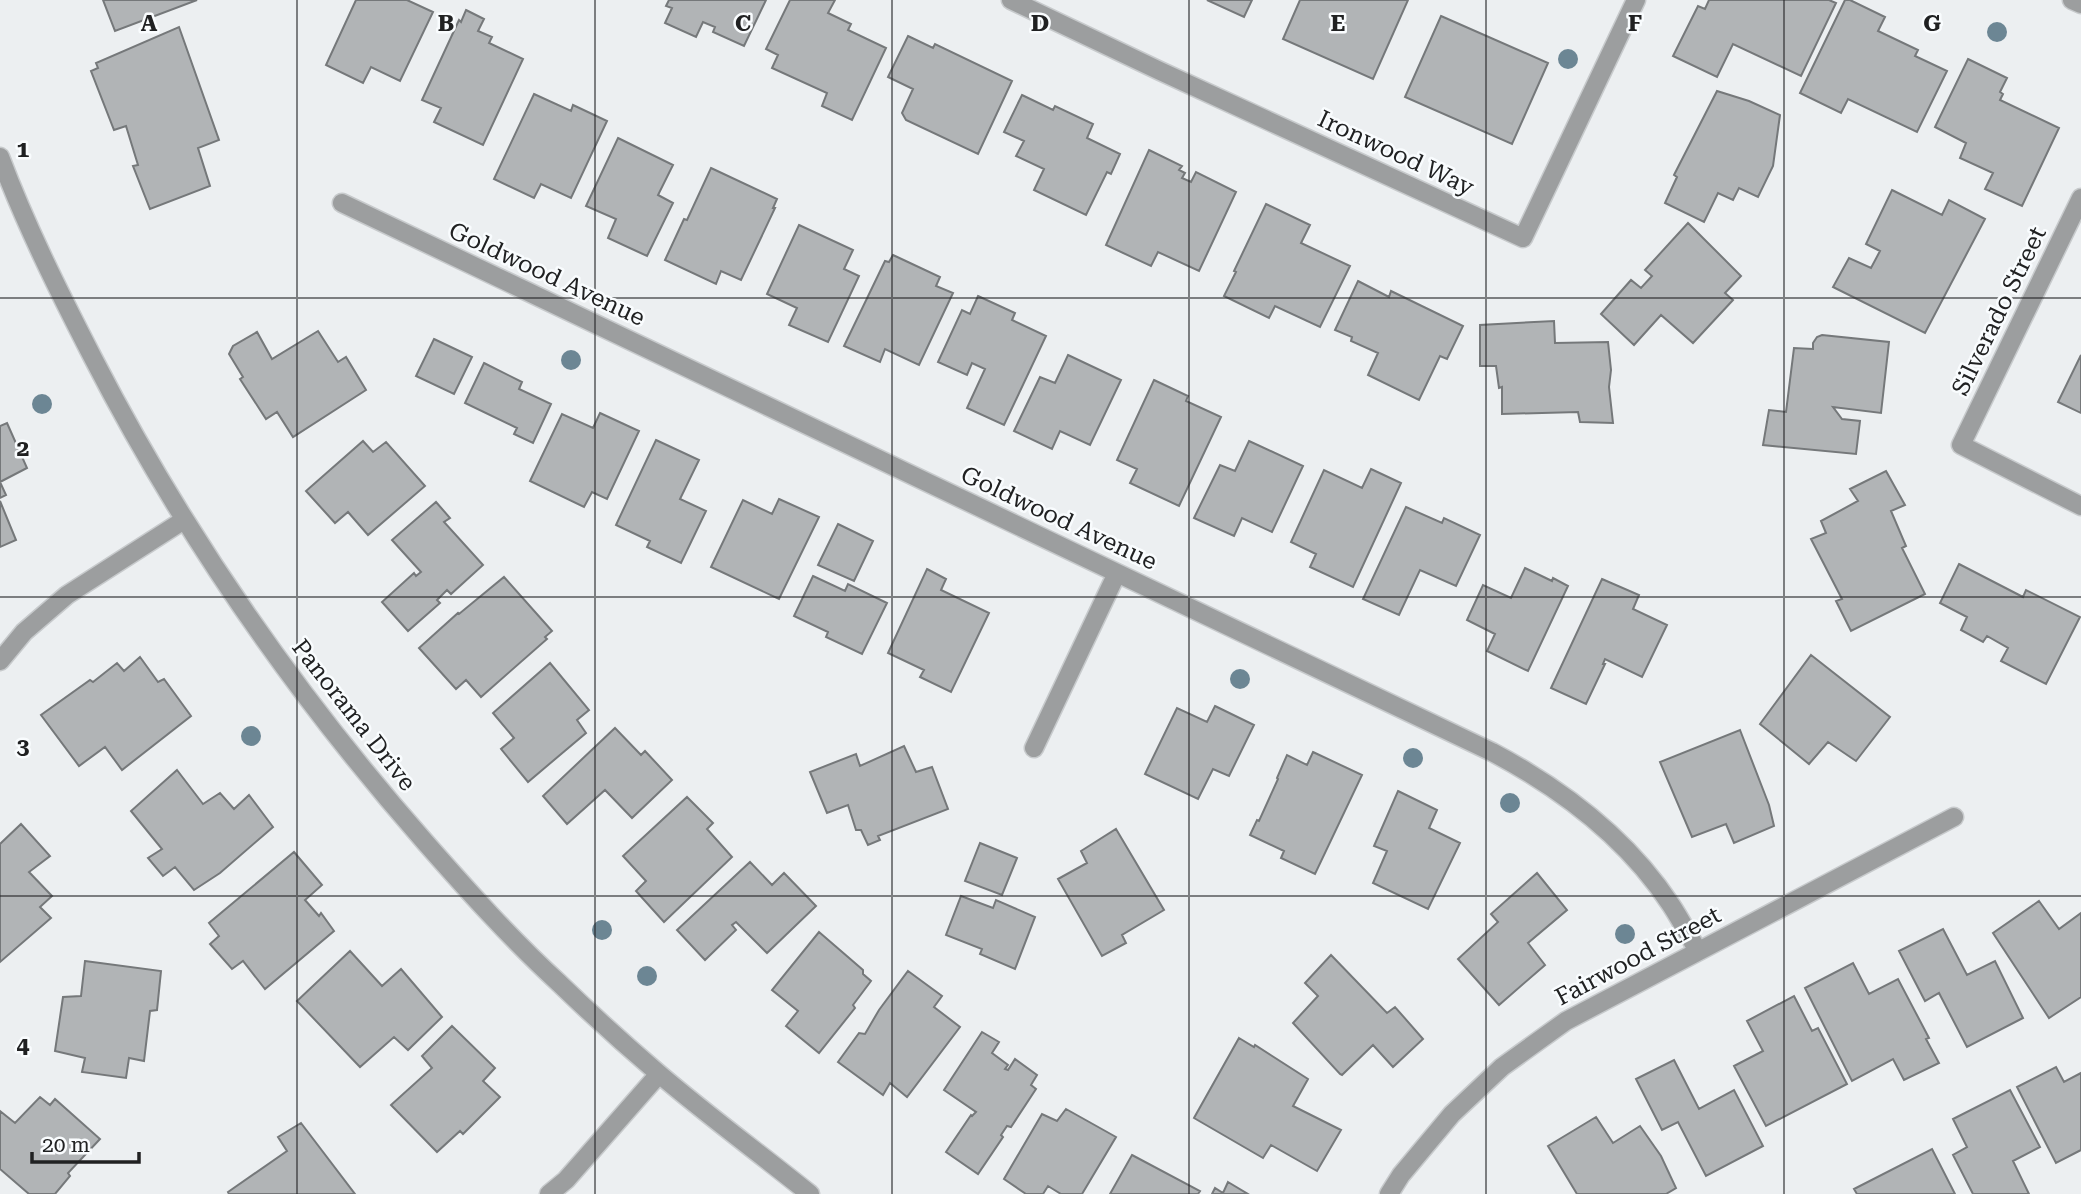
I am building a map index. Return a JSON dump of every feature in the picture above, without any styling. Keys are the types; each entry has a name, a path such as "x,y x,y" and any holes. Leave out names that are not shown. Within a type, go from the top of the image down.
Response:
{"street":[{"name":"Ironwood Way","path":"1011,0 1522,237 1636,0"},
{"path":"2072,0 2081,4"},
{"name":"Panorama Drive","path":"0,157 68,310 126,422 232,594 305,696 384,796 468,891 556,981 659,1074 810,1194"},
{"name":"Silverado Street","path":"2081,198 1961,445 2081,506"},
{"name":"Goldwood Avenue","path":"342,203 1527,770 1579,806 1625,848 1670,904 1698,951"},
{"path":"0,661 24,632 67,595 184,520"},
{"path":"1034,748 1117,573"},
{"name":"Fairwood Street","path":"1389,1194 1401,1175 1452,1114 1502,1067 1566,1021 1954,817"},
{"path":"549,1194 566,1180 659,1074"}],"building":[{"path":"103,0 197,0 115,31"},
{"path":"356,0 407,0 433,12 400,81 371,67 363,83 326,65"},
{"path":"669,0 766,0 744,46 713,32 715,27 703,22 696,37 665,23 672,8 666,6"},
{"path":"790,0 835,0 828,13 851,24 848,30 886,48 852,120 822,106 827,93 772,68 778,55 766,49"},
{"path":"1207,0 1252,0 1244,17"},
{"path":"1300,0 1408,0 1373,79 1283,39"},
{"path":"1709,0 1829,0 1836,3 1801,76 1733,44 1717,77 1673,56 1698,6 1705,9"},
{"path":"1845,0 1885,17 1878,31 1918,50 1915,56 1947,71 1917,132 1848,99 1841,113 1800,93"},
{"path":"466,10 484,19 478,31 492,37 489,43 523,59 483,145 434,122 441,108 422,100"},
{"path":"1441,16 1548,63 1512,144 1405,97"},
{"path":"179,27 219,140 198,148 210,186 150,209 133,166 138,165 126,126 114,130 91,71 98,68 96,63"},
{"path":"908,36 933,48 935,44 1012,81 978,154 906,120 902,113 913,89 888,77"},
{"path":"1968,59 2007,78 2000,92 2003,94 2000,100 2059,128 2022,206 1985,189 1993,173 1960,158 1966,143 1935,127"},
{"path":"1717,91 1780,115 1773,166 1758,197 1739,188 1733,200 1718,193 1704,222 1665,203 1677,177 1674,175"},
{"path":"534,94 571,111 573,105 607,121 571,198 541,184 534,198 494,179"},
{"path":"1022,95 1053,110 1055,106 1093,124 1087,138 1120,154 1111,174 1107,172 1086,215 1034,190 1044,169 1016,156 1024,141 1004,132"},
{"path":"618,138 673,165 658,195 673,203 647,256 608,238 616,219 586,206"},
{"path":"1149,150 1182,166 1179,170 1185,173 1182,178 1191,182 1196,172 1236,192 1199,271 1158,252 1151,266 1106,245"},
{"path":"711,168 777,199 741,280 721,271 716,284 665,260"},
{"path":"1892,190 1942,215 1949,200 1985,219 1925,333 1833,287 1849,258 1871,268 1880,251 1866,244"},
{"path":"1266,204 1310,225 1301,243 1350,266 1320,327 1275,306 1269,318 1224,296"},
{"path":"1688,223 1741,276 1725,293 1733,300 1693,343 1661,315 1634,345 1601,314 1631,280 1641,288 1652,276 1645,270"},
{"path":"799,225 853,250 844,269 859,276 828,342 789,325 797,308 767,294"},
{"path":"893,255 940,277 936,286 953,293 919,365 885,349 880,362 844,346 885,261 889,262"},
{"path":"1358,281 1389,297 1391,291 1463,326 1447,359 1440,356 1419,400 1368,375 1378,353 1351,341 1352,337 1335,330"},
{"path":"978,296 1015,313 1012,320 1046,336 1004,425 967,408 985,369 972,363 967,375 938,362 962,310 970,314"},
{"path":"1554,321 1555,343 1608,342 1613,423 1580,422 1578,412 1502,414 1502,387 1499,388 1496,366 1480,366 1480,325"},
{"path":"318,331 338,362 346,357 366,390 293,437 277,412 266,419 240,379 243,377 229,354 233,346 257,332 272,359"},
{"path":"1822,335 1889,342 1881,413 1833,407 1842,419 1860,421 1856,454 1763,445 1769,410 1786,412 1794,348 1813,349 1813,343"},
{"path":"434,339 472,357 454,394 416,376"},
{"path":"1068,355 1121,380 1090,445 1060,431 1052,449 1014,431 1040,377 1055,383"},
{"path":"2081,355 2081,413 2058,402"},
{"path":"484,363 522,382 519,389 551,404 533,443 514,434 517,428 465,403"},
{"path":"1154,380 1188,396 1186,401 1221,417 1179,506 1130,483 1137,469 1117,460"},
{"path":"600,413 639,431 607,499 592,492 584,507 530,481 562,414 593,428"},
{"path":"7,423 27,468 0,482 0,426"},
{"path":"656,440 699,460 680,499 706,511 681,563 647,547 650,541 616,525"},
{"path":"363,441 373,452 386,442 425,486 368,535 348,512 335,523 306,491"},
{"path":"1249,441 1303,466 1272,532 1242,518 1234,536 1194,518 1220,465 1235,471"},
{"path":"1371,469 1401,483 1353,587 1310,567 1316,554 1291,542 1324,470 1362,488"},
{"path":"1886,471 1905,505 1891,511 1906,546 1902,548 1925,594 1851,631 1836,601 1842,599 1811,539 1826,533 1821,521 1858,501 1850,489"},
{"path":"0,482 6,495 0,498"},
{"path":"779,499 819,517 779,599 711,567 743,500 772,514"},
{"path":"0,501 16,540 0,547"},
{"path":"436,502 450,518 444,522 483,565 451,594 447,590 437,600 440,603 408,631 382,602 414,573 416,576 421,572 392,540"},
{"path":"1406,507 1442,523 1444,518 1480,535 1456,586 1420,570 1399,615 1363,599"},
{"path":"838,524 873,541 854,581 818,565"},
{"path":"1959,564 2023,597 2026,590 2080,617 2046,684 2001,661 2008,648 1987,636 1983,642 1961,630 1967,617 1940,603"},
{"path":"1525,568 1568,586 1528,671 1487,651 1495,634 1467,620 1483,585 1511,598"},
{"path":"927,569 946,579 941,590 989,613 951,692 920,677 924,670 888,653"},
{"path":"813,576 845,591 848,584 887,603 862,654 826,637 828,632 794,616"},
{"path":"504,577 552,631 545,637 547,639 481,697 466,680 456,689 419,648"},
{"path":"1602,579 1639,595 1633,609 1667,625 1642,677 1605,659 1586,704 1551,688"},
{"path":"1811,655 1890,717 1856,761 1828,742 1809,764 1760,724"},
{"path":"140,657 158,682 164,679 191,716 122,770 105,747 79,766 41,715 90,680 93,682 117,663 124,671"},
{"path":"550,663 589,710 577,720 586,733 528,782 501,749 514,738 493,713"},
{"path":"1215,706 1254,725 1229,776 1213,769 1198,799 1145,774 1177,708 1207,722"},
{"path":"615,728 641,755 645,751 672,780 632,818 605,790 567,824 543,796"},
{"path":"1740,730 1769,805 1774,826 1734,843 1726,824 1692,837 1660,762"},
{"path":"904,746 916,772 932,767 948,809 878,836 880,840 868,845 861,830 856,830 848,805 827,813 810,772 856,754 860,766"},
{"path":"1313,752 1362,775 1315,874 1281,858 1284,851 1250,835 1257,820 1259,821 1287,755 1307,765"},
{"path":"177,770 203,804 220,793 234,809 249,795 273,827 220,873 194,890 175,867 163,876 148,858 162,849 131,811"},
{"path":"1398,791 1437,810 1429,828 1460,843 1428,909 1373,883 1387,851 1374,846"},
{"path":"687,797 713,823 707,829 732,857 664,922 636,891 646,881 623,856"},
{"path":"21,824 50,856 29,872 52,896 40,907 51,918 0,962 0,844"},
{"path":"1116,829 1164,910 1122,935 1126,943 1102,956 1058,879 1087,863 1081,851"},
{"path":"980,843 1017,858 1002,895 965,881"},
{"path":"294,852 322,885 305,900 319,916 321,913 334,931 265,989 243,961 232,969 210,944 219,936 209,923"},
{"path":"750,862 772,885 784,873 816,906 767,953 736,922 732,925 736,930 705,960 677,930"},
{"path":"1537,873 1567,910 1528,943 1545,965 1499,1005 1458,959 1498,922 1491,914"},
{"path":"961,896 993,908 996,900 1035,917 1015,969 980,954 982,949 946,935"},
{"path":"2039,901 2059,929 2081,913 2081,997 2049,1018 1993,933"},
{"path":"1943,929 1967,975 1995,961 2023,1018 1967,1047 1939,993 1925,1001 1899,951"},
{"path":"819,932 863,970 863,974 871,981 853,1005 855,1008 819,1053 786,1026 798,1011 772,990"},
{"path":"350,951 382,986 401,969 442,1017 408,1050 394,1037 360,1067 297,1001"},
{"path":"1331,955 1387,1013 1395,1007 1423,1039 1393,1067 1373,1045 1342,1075 1293,1023 1318,996 1305,983"},
{"path":"85,961 161,971 157,1010 150,1011 144,1061 129,1058 126,1078 82,1072 85,1058 55,1051 63,997 81,996"},
{"path":"1853,963 1869,994 1898,979 1939,1063 1904,1080 1893,1059 1852,1081 1805,988"},
{"path":"908,971 942,996 934,1007 960,1027 907,1097 890,1083 883,1095 838,1062 859,1033 865,1034"},
{"path":"1794,996 1812,1031 1818,1028 1847,1084 1766,1126 1734,1066 1763,1051 1747,1021"},
{"path":"452,1026 495,1068 483,1081 500,1097 463,1134 460,1131 437,1152 391,1105 432,1068 422,1056"},
{"path":"982,1032 999,1042 992,1053 1008,1065 1005,1069 1008,1070 1015,1059 1037,1075 1031,1085 1036,1089 1011,1127 1007,1126 1001,1135 1003,1137 978,1174 946,1152 971,1115 976,1112 944,1090"},
{"path":"1239,1038 1254,1047 1255,1045 1308,1079 1293,1106 1341,1130 1317,1171 1271,1145 1263,1158 1194,1118"},
{"path":"1674,1060 1699,1109 1734,1090 1763,1146 1706,1176 1678,1122 1662,1130 1636,1079"},
{"path":"2056,1067 2064,1082 2081,1073 2081,1150 2056,1163 2017,1087"},
{"path":"2010,1090 2040,1147 2013,1161 2029,1194 1973,1194 1953,1155 1967,1147 1953,1119"},
{"path":"40,1097 50,1105 55,1099 100,1139 68,1173 70,1176 55,1194 29,1194 0,1169 0,1111 15,1123"},
{"path":"1066,1109 1116,1137 1082,1194 1061,1194 1048,1186 1043,1194 1026,1194 1004,1179 1042,1114 1057,1121"},
{"path":"1596,1117 1613,1143 1640,1126 1661,1156 1676,1188 1666,1194 1577,1194 1548,1146"},
{"path":"301,1123 355,1194 229,1194 228,1192 287,1151 278,1137"},
{"path":"1932,1149 1955,1194 1857,1194 1854,1189"},
{"path":"1132,1155 1200,1191 1198,1194 1110,1194"},
{"path":"1228,1182 1248,1194 1212,1194 1215,1188 1223,1193"}]}
